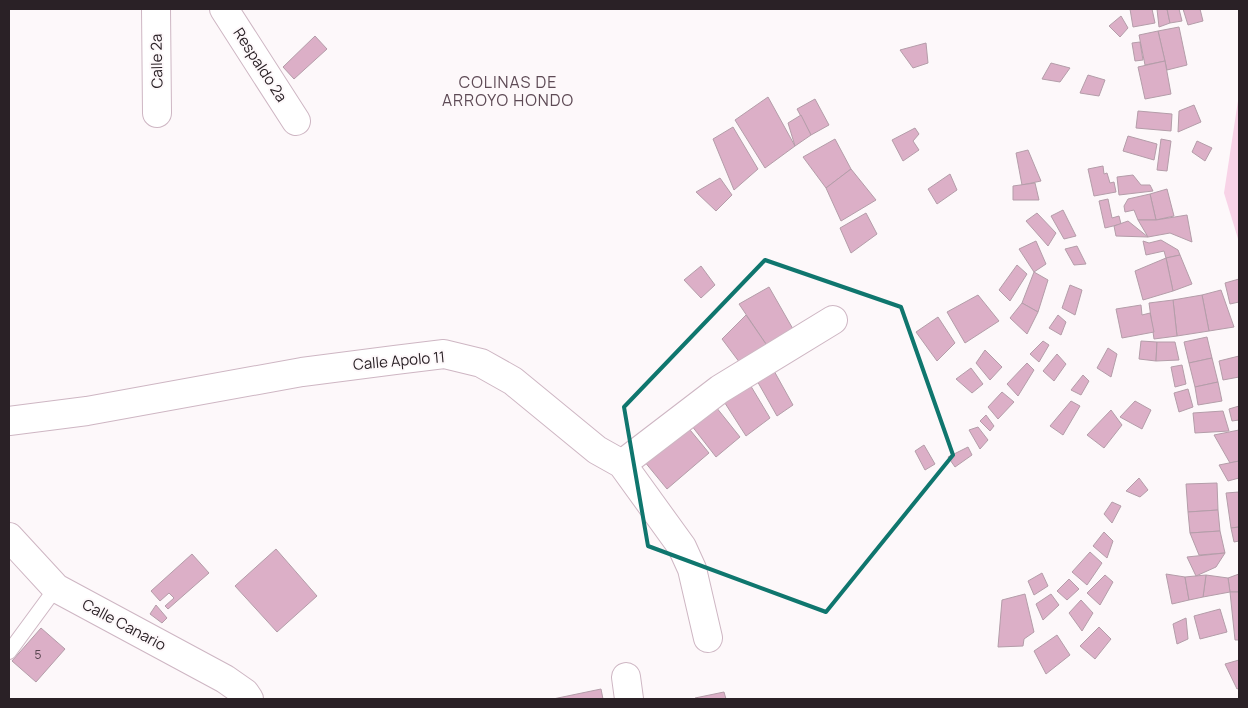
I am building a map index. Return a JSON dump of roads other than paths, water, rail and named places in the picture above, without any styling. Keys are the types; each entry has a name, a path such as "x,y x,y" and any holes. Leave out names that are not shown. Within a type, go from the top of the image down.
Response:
{"street":[{"name":"Calle 2a","path":"156,9 157,113"},
{"name":"Respaldo 2a","path":"224,9 296,121"},
{"path":"622,464 720,389 833,320"},
{"name":"Calle Apolo 11","path":"9,421 88,411 302,372 444,354 481,363 513,381 597,450 622,464 682,547 692,569 708,638"},
{"name":"Calle Canario","path":"9,537 56,588 225,679 249,699"}],"lane":[{"path":"9,652 56,588"}],"district":[{"name":"COLINAS DE ARROYO HONDO","path":"508,91"}]}
